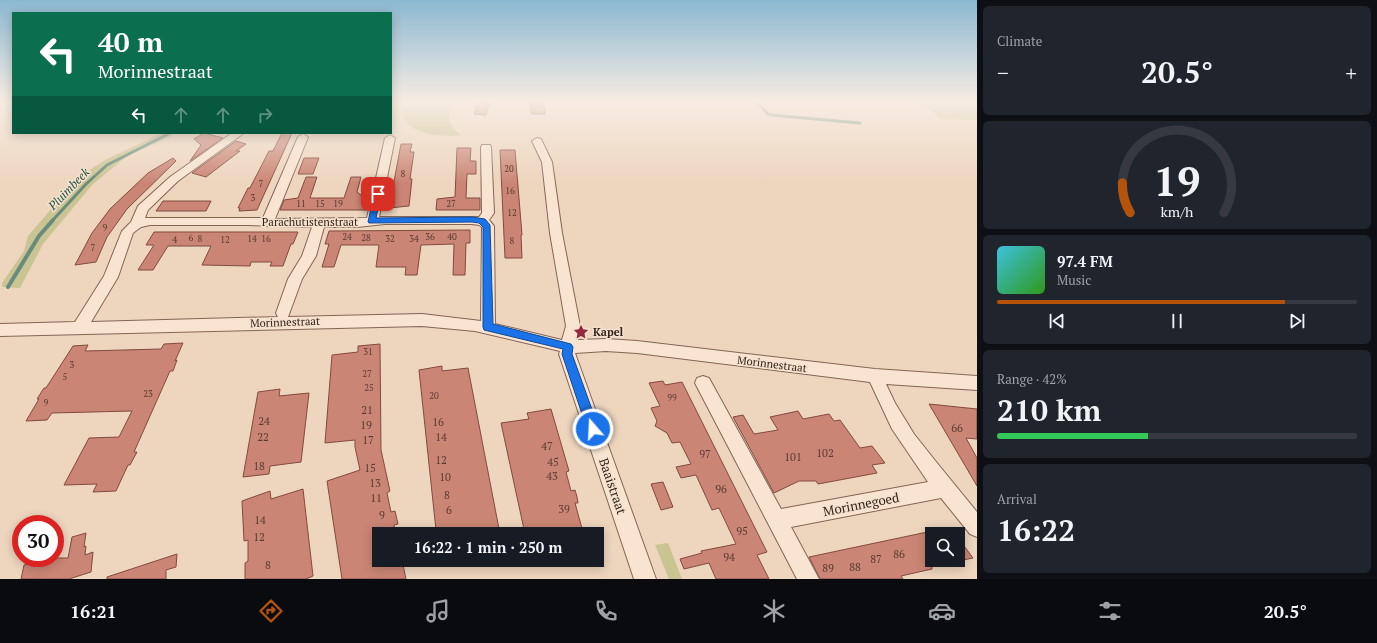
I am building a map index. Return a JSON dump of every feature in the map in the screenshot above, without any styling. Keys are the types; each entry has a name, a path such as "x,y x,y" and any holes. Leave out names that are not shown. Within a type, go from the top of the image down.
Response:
{"street":[{"path":"79,328 111,276 128,231 137,224 142,209 174,179 238,134"},
{"path":"267,222 303,137"},
{"path":"372,222 390,138"},
{"path":"537,141 547,162 556,233 572,326 568,347"},
{"path":"486,147 488,213 482,221 488,226 488,327"},
{"name":"Parachutistenstraat","path":"137,224 150,221 319,223 405,220 482,221"},
{"path":"283,313 295,279 309,256 319,223"},
{"name":"Morinnestraat","path":"0,330 410,320 459,323 488,327 568,347 606,345 638,346 875,376 977,383"},
{"name":"Baaistraat","path":"568,347 567,354 645,579"},
{"path":"875,376 889,407 904,432 945,488 977,528"},
{"path":"703,383 808,579"},
{"name":"Morinnegoed","path":"777,520 945,488"}],"shaded area":[{"path":"416,129 454,129 461,135 435,135"},
{"path":"160,134 174,134 127,156 92,185 43,244 20,288 2,287 2,283 24,251 28,236 52,208 91,169 105,160"},
{"path":"668,543 682,579 669,579 655,545"}],"building":[{"path":"202,134 223,138 190,161 201,145 194,139"},
{"path":"282,134 292,134 257,210 239,211 240,208 238,208 248,188 250,188 269,151 273,151"},
{"path":"236,141 246,144 236,151 240,151 206,177 192,173"},
{"path":"401,144 412,144 410,152 414,152 410,179 412,179 409,206 389,208"},
{"path":"457,148 471,148 470,161 476,161 476,174 467,174 466,198 480,198 480,210 436,210 437,199 455,197"},
{"path":"500,150 515,150 522,235 522,258 505,258"},
{"path":"173,158 176,161 127,209 107,237 96,262 75,265 92,233 110,209 148,173"},
{"path":"304,158 319,158 313,174 298,174"},
{"path":"306,177 317,177 310,198 344,198 351,177 361,177 357,192 365,199 370,199 367,210 280,210 284,200 298,198"},
{"path":"163,201 211,201 206,211 156,211"},
{"path":"470,230 470,243 466,243 465,275 453,275 454,244 421,245 417,275 405,275 406,267 376,267 379,245 341,245 334,267 322,267 329,244 325,244 329,231"},
{"path":"154,232 298,232 293,244 291,244 283,266 270,266 272,262 251,262 250,266 202,265 211,246 168,246 153,270 138,270 154,245 146,245"},
{"path":"183,343 175,361 177,360 173,371 170,371 134,452 137,452 130,465 128,465 116,491 93,492 97,484 64,485 89,438 119,437 132,411 52,413 47,420 26,421 39,399 37,399 44,388 46,388 73,346 88,345 85,351 161,349 164,344"},
{"path":"380,344 381,450 390,491 387,493 391,512 395,511 398,524 394,525 394,527 372,527 372,567 403,567 406,579 342,579 327,481 360,470 355,440 325,443 332,355 358,352 358,346"},
{"path":"442,366 442,371 468,368 499,527 436,527 419,370"},
{"path":"663,381 665,385 682,382 767,552 757,555 769,579 716,579 709,563 684,569 680,559 702,553 701,551 736,544 719,508 712,510 696,475 681,478 676,467 691,464 680,442 672,443 667,433 655,426 657,421 651,408 660,406 649,383"},
{"path":"280,389 279,396 309,393 301,462 270,466 269,474 243,477 258,392"},
{"path":"929,404 977,409 977,439 966,438 977,458 977,486"},
{"path":"551,409 569,471 566,472 571,491 575,490 577,497 578,503 575,503 582,527 523,527 501,423 529,419 527,413"},
{"path":"798,411 803,419 829,414 834,421 840,420 860,448 872,446 885,463 872,465 877,473 818,484 816,481 799,481 774,493 733,417 743,415 754,434 778,430 770,417"},
{"path":"663,482 673,507 661,510 651,484"},
{"path":"303,489 313,576 306,579 245,579 245,563 248,561 248,540 244,541 242,501 270,491 271,499"},
{"path":"925,532 925,567 932,567 932,569 901,576 903,579 820,579 809,557"},
{"path":"86,533 84,547 86,546 85,555 93,552 91,572 69,579 21,579 24,567 64,567 64,558 68,558 72,537"},
{"path":"965,547 967,550 973,558 965,560"},
{"path":"177,554 176,567 166,570 166,579 107,579 107,577"}],"waterway":[{"name":"Pluimbeek","path":"52,221 86,184 107,165 168,134"},
{"name":"Pluimbeek","path":"8,287 39,236 53,220"}],"place":[{"name":"Kapel","path":"581,332"}],"route":[{"path":"378,194 372,222 384,220 472,220 482,221 488,226 488,327 568,347 567,354 593,429"}]}
